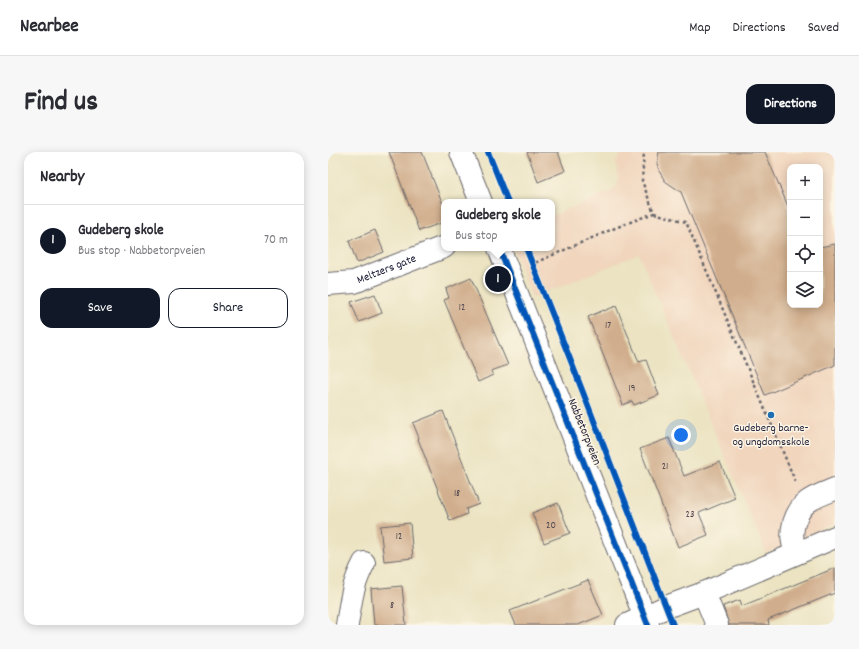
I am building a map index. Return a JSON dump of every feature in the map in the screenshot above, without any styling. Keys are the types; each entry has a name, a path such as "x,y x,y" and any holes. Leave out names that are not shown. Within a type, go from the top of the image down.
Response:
{"street":[{"path":"462,152 480,199"},
{"name":"Meltzers gate","path":"328,284 354,282 441,248"},
{"name":"Nabbetorpveien","path":"500,251 640,622"},
{"path":"796,553 792,540 793,528 797,513 805,503 835,489"},
{"path":"640,622 666,607 704,593 835,537"},
{"path":"347,625 356,578 364,563"},
{"path":"704,593 717,625"}],"path":[{"path":"644,152 642,181 654,213"},
{"path":"509,274 531,261 654,213 686,222 805,503"},
{"path":"531,261 535,271"}],"shaded area":[{"name":"Gudeberg barne- og ungdomsskole","path":"623,152 835,152 835,524 766,553 639,254 532,298 514,251 555,251 555,215 612,191 617,185 618,178 616,162"}],"building":[{"path":"389,152 422,152 441,200 441,223 419,231"},
{"path":"527,152 558,152 565,171 538,182"},
{"path":"659,152 765,152 787,204 787,308 823,308 823,246 835,244 835,365 765,395 681,192 665,181 659,171 657,163"},
{"path":"375,230 384,252 357,263 349,241"},
{"path":"471,278 508,365 491,371 493,375 478,382 444,300 449,298 446,289"},
{"path":"375,294 382,313 359,322 351,302"},
{"path":"616,306 639,362 646,360 659,395 634,405 632,401 623,405 588,317"},
{"path":"443,411 479,504 466,509 467,514 450,521 413,423"},
{"path":"669,438 684,476 720,462 735,498 699,513 708,535 678,547 640,449"},
{"path":"558,503 570,533 544,543 532,513"},
{"path":"410,523 413,558 384,561 380,526"},
{"path":"835,568 835,593 768,620 769,625 729,625 723,606 740,600 742,606"},
{"path":"588,580 603,615 578,625 516,625 510,611"},
{"path":"402,586 406,625 374,625 371,589"}],"cycle path":[{"path":"488,152 507,199"},
{"path":"500,251 648,625"},
{"path":"527,251 673,625"}],"place":[{"name":"Gudeberg skole","path":"498,279"},
{"name":"Gudeberg barne- og ungdomsskole","path":"771,415"}]}
